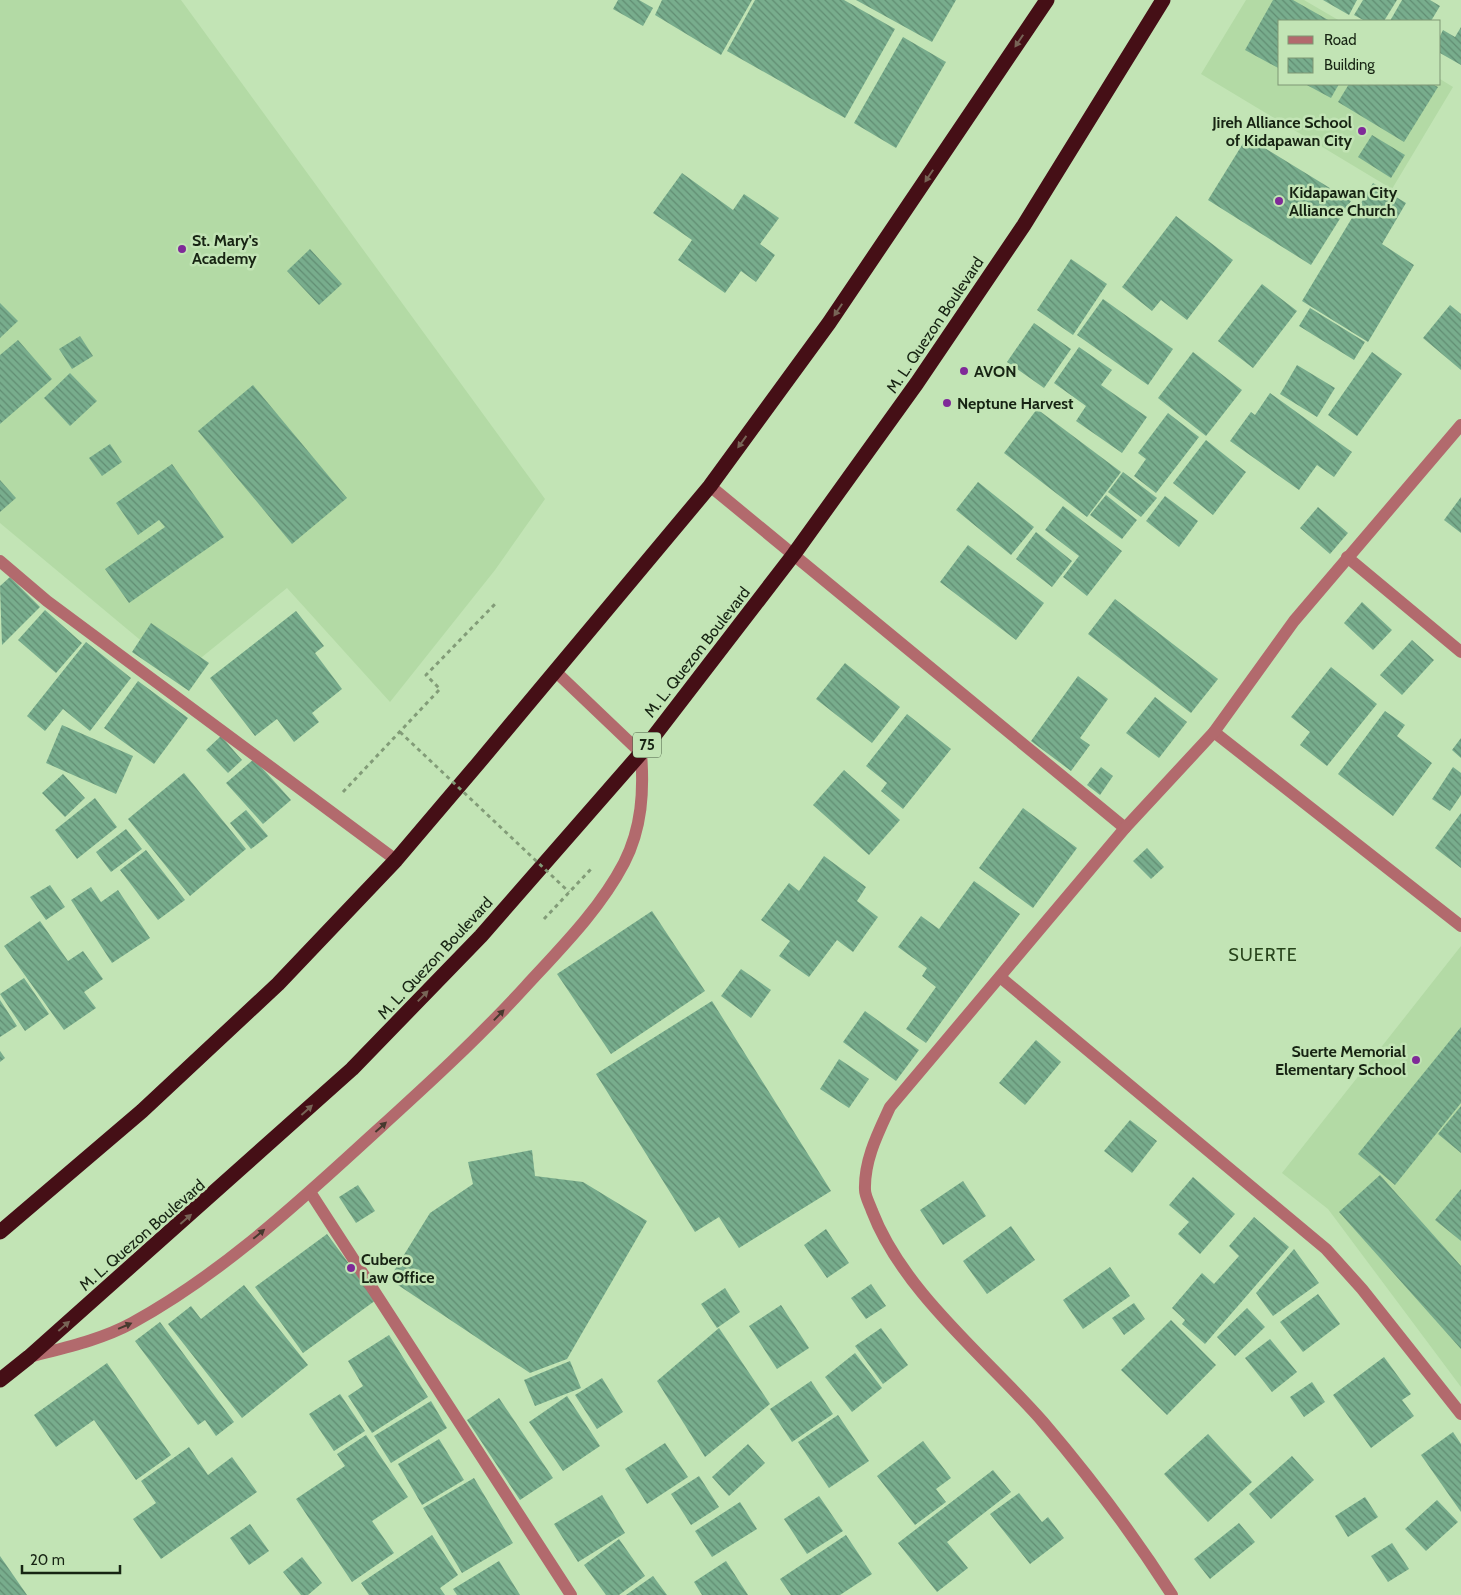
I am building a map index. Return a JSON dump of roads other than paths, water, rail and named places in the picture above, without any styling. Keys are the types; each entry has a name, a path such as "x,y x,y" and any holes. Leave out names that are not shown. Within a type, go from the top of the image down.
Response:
{"highway":[{"path":"0,1232 142,1112 264,997 396,860 710,486 829,323 1046,0"},
{"name":"M. L. Quezon Boulevard","path":"0,1380 29,1358 352,1069 481,936 641,753 794,554 917,383 1024,225 1163,0"}],"street":[{"path":"1172,1595 1096,1486 1042,1421 933,1305 901,1263 879,1228 865,1191 871,1149 890,1107 1125,828 1214,732 1294,621 1461,425"},
{"path":"710,486 1125,828"},
{"path":"1346,558 1461,652"},
{"path":"0,562 46,601 396,860"},
{"path":"29,1358 88,1341 130,1324 182,1293 240,1250 310,1192 456,1059 569,940 600,900 624,862 641,816 643,782 641,753 555,671"},
{"path":"1214,732 1461,926"},
{"path":"1000,977 1326,1248 1362,1289 1461,1414"},
{"path":"310,1192 570,1595"}],"place":[{"name":"Jireh Alliance School of Kidapawan City","path":"1362,131"},
{"name":"Kidapawan City Alliance Church","path":"1279,201"},
{"name":"St. Mary's Academy","path":"182,249"},
{"name":"AVON","path":"964,371"},
{"name":"Neptune Harvest","path":"947,403"},
{"name":"Suerte Memorial Elementary School","path":"1416,1060"},
{"name":"Cubero Law Office","path":"351,1268"}],"district":[{"name":"SUERTE","path":"1263,955"}]}
